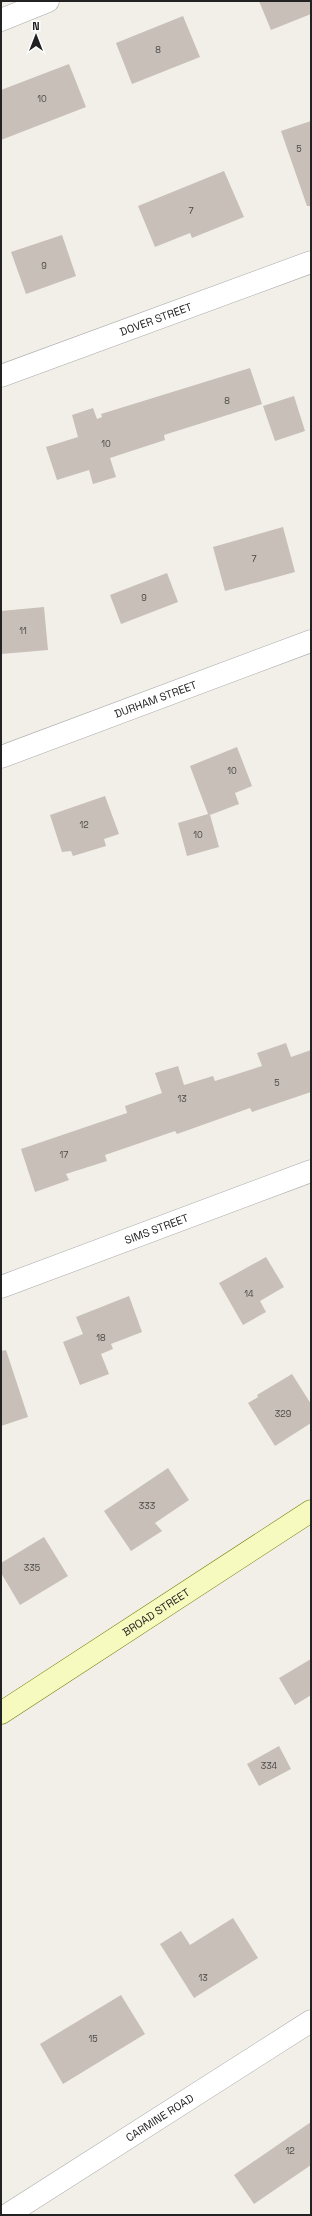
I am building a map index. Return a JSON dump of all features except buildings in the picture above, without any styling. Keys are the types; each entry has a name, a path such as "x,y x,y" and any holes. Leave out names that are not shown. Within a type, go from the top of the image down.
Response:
{"main road":[{"name":"BROAD STREET","path":"1,1713 311,1511"}],"street":[{"path":"1,20 48,1"},
{"name":"DOVER STREET","path":"1,376 311,262"},
{"name":"DURHAM STREET","path":"1,757 311,642"},
{"name":"SIMS STREET","path":"1,1287 311,1171"},
{"name":"CARMINE ROAD","path":"8,2215 311,2021"}]}
